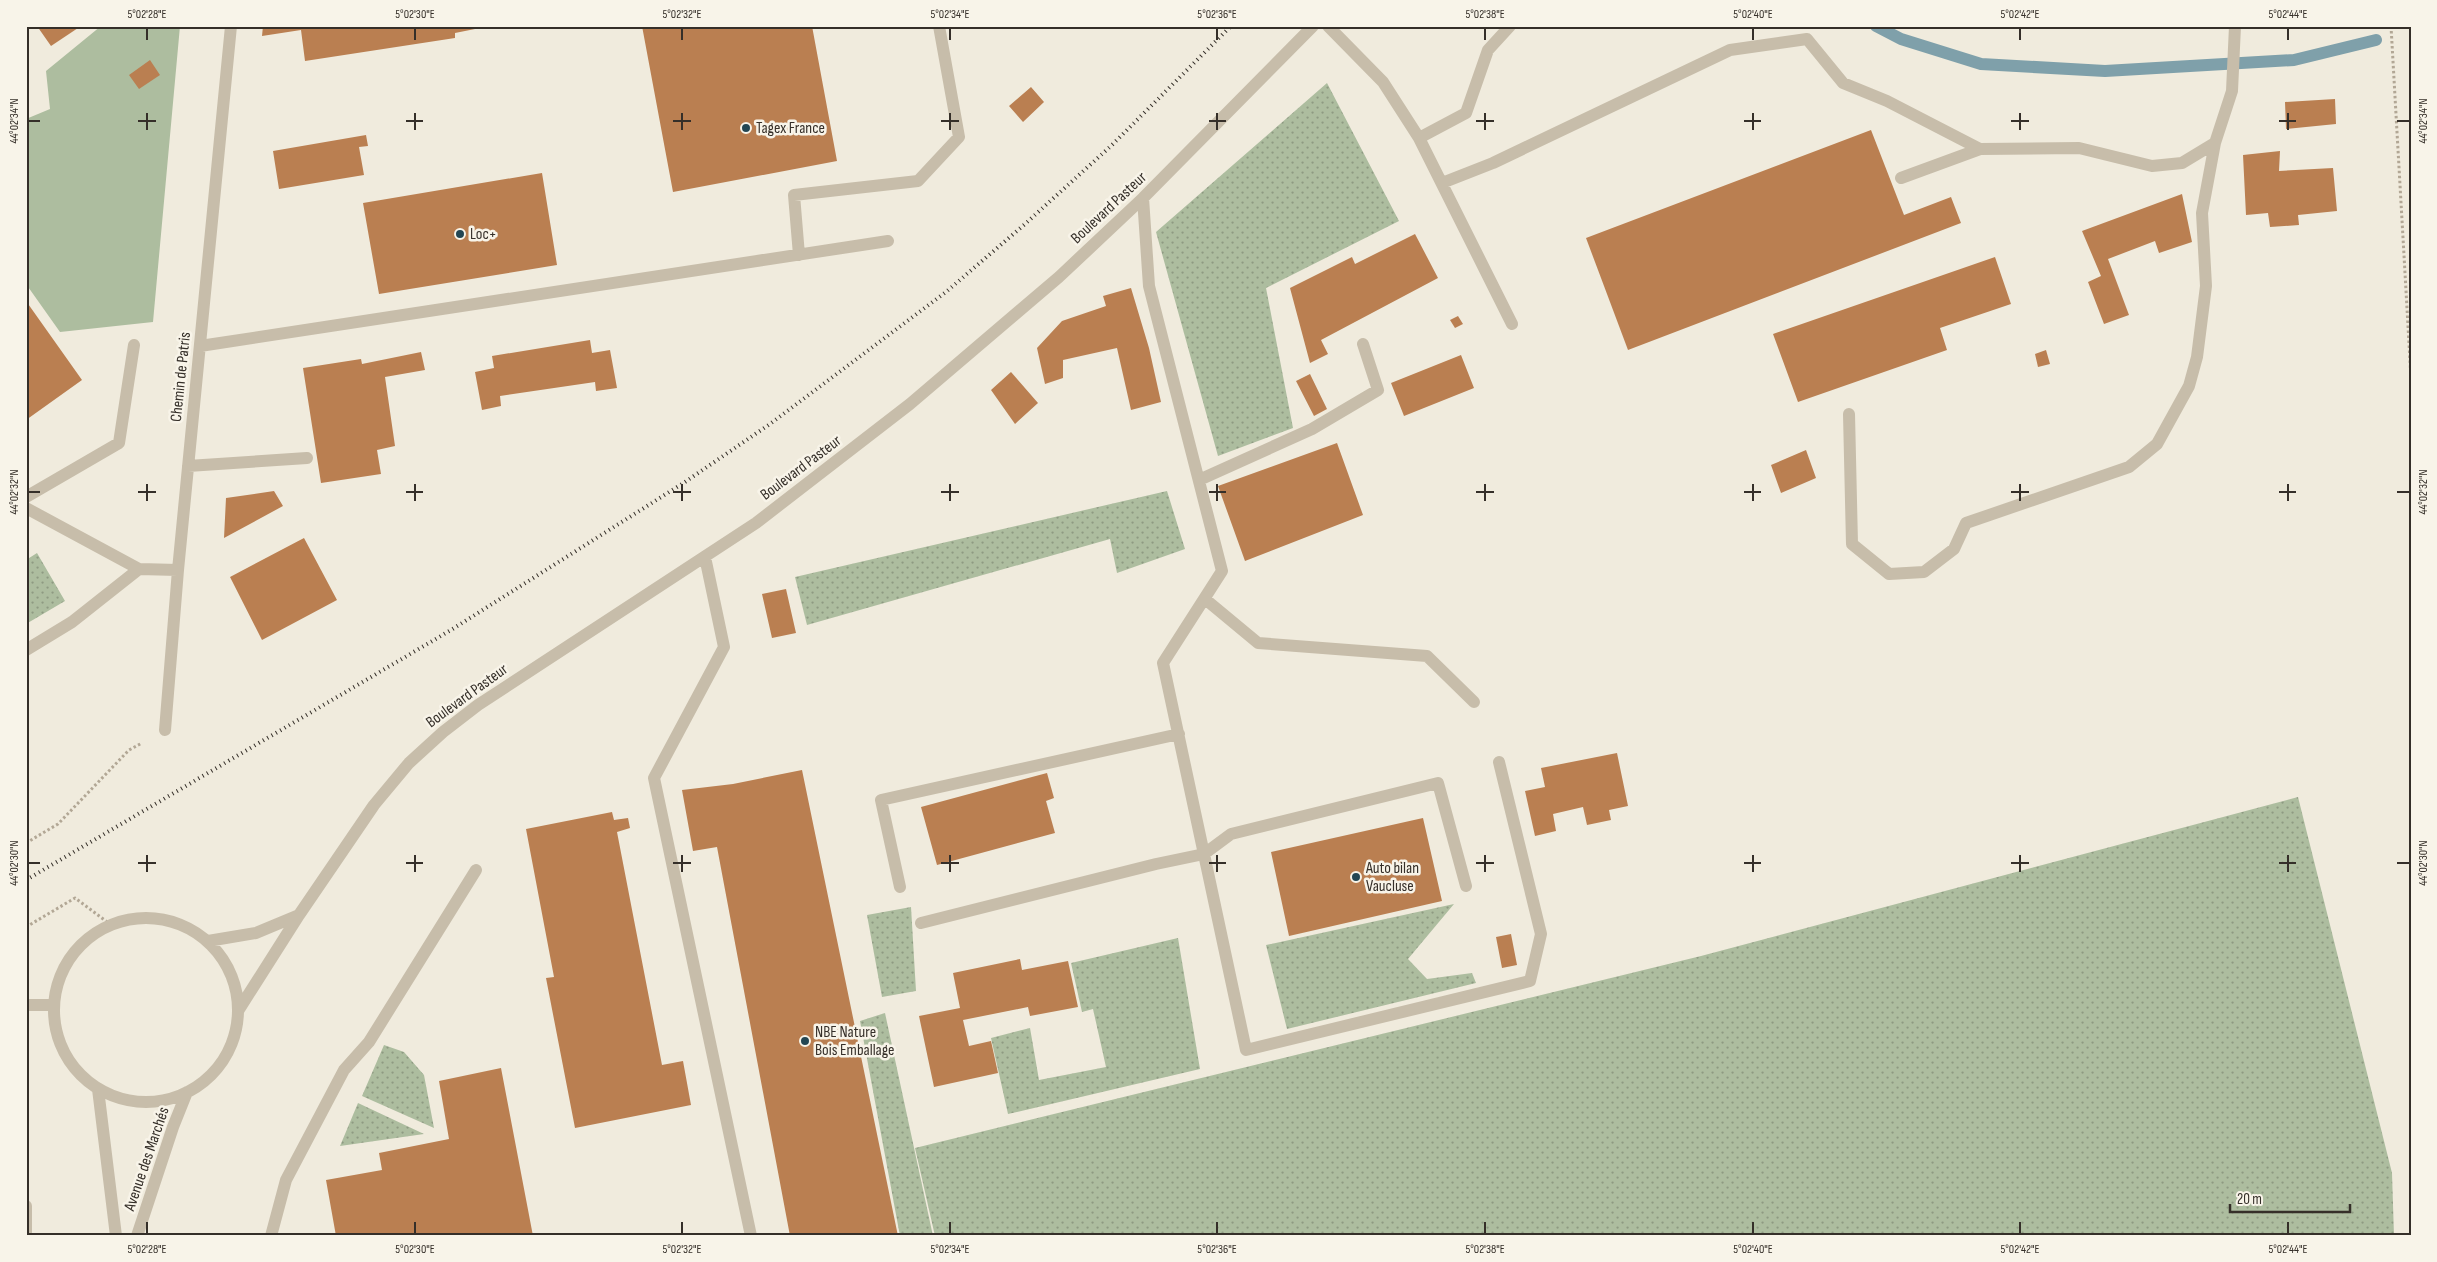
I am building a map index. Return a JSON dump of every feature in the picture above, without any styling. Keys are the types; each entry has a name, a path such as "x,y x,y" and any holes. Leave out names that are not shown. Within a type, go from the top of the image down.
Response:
{"street":[{"name":"Chemin de Patris","path":"165,730 178,570 231,26"},
{"path":"799,255 794,195 918,181 960,137 939,26"},
{"name":"Boulevard Pasteur","path":"238,1011 299,914 374,805 409,763 443,732 486,700 756,523 910,404 1059,277 1144,198 1313,26"},
{"path":"1328,26 1383,82 1419,138 1512,324"},
{"path":"1419,138 1466,113 1488,50 1510,26"},
{"path":"1849,414 1852,544 1889,574 1924,572 1954,549 1966,523 2129,467 2157,444 2189,386 2197,357 2206,286 2202,213 2215,143 2232,90 2235,26"},
{"path":"1442,183 1493,163 1730,50 1807,39 1843,83 1887,100 1980,149"},
{"path":"1901,178 1980,149 2079,148 2152,166 2182,163 2215,143"},
{"path":"1144,198 1149,286 1222,571 1163,663 1246,1050 1530,981 1541,934 1499,762"},
{"path":"200,346 888,241"},
{"path":"1199,480 1312,429 1378,390 1363,344"},
{"path":"26,497 120,443 134,345"},
{"path":"188,466 307,458"},
{"path":"26,508 139,569 178,570"},
{"path":"705,557 724,647 654,778 751,1236"},
{"path":"26,650 72,622 139,569"},
{"path":"1205,599 1258,643 1427,656 1474,702"},
{"path":"900,887 882,800 1179,734"},
{"path":"922,923 1156,864 1204,854 1231,834 1438,783 1466,886"},
{"path":"271,1236 286,1180 344,1070 368,1042 476,870"},
{"path":"208,941 256,933 299,914"},
{"path":"135,918 161,918 186,926 208,941 224,961 235,985 238,1011 235,1035 224,1059 208,1078 187,1092 158,1102 127,1100 98,1090 78,1074 64,1053 55,1030 53,1005 58,980 69,957 87,937 110,924 135,918"},
{"path":"26,1005 53,1005"},
{"name":"Avenue des Marchés","path":"98,1090 116,1236"},
{"name":"Avenue des Marchés","path":"138,1236 173,1127 187,1092"},
{"path":"26,1206 26,1236"}],"path":[{"path":"2391,26 2411,379"},
{"path":"26,843 58,824 129,750 165,730"},
{"path":"26,927 75,898 110,924"}],"green space":[{"path":"101,26 180,26 153,322 60,332 26,284 26,119 50,109 46,71"},
{"path":"1327,83 1399,221 1266,288 1293,428 1218,456 1156,232"},
{"path":"1167,491 1185,549 1117,573 1110,539 807,625 795,577"},
{"path":"37,553 65,601 26,624 26,560"},
{"path":"2298,797 2392,1173 2394,1236 935,1236 915,1148 1701,956"},
{"path":"1454,904 1408,959 1427,979 1472,973 1476,983 1287,1029 1266,945"},
{"path":"911,907 916,991 882,997 867,915"},
{"path":"1178,938 1200,1069 1008,1114 991,1038 1030,1028 1039,1080 1106,1067 1093,1009 1082,1012 1071,963"},
{"path":"885,1013 933,1236 900,1236 860,1021"},
{"path":"384,1045 404,1052 424,1075 434,1128 362,1096"},
{"path":"358,1103 424,1134 340,1146"}],"building":[{"path":"37,26 81,26 51,46"},
{"path":"263,26 480,26 480,28 455,33 455,38 305,61 301,30 262,36"},
{"name":"Tagex France","path":"642,26 812,26 837,161 673,192"},
{"path":"150,60 160,75 139,89 129,75"},
{"path":"1031,87 1044,102 1023,122 1009,106"},
{"path":"2335,99 2336,124 2286,129 2285,102"},
{"path":"1871,130 1904,215 1951,197 1961,223 1628,350 1586,238"},
{"path":"366,135 368,146 359,147 364,175 279,189 273,151"},
{"path":"2280,151 2279,171 2333,168 2337,211 2298,215 2299,225 2270,227 2268,213 2246,215 2243,155"},
{"name":"Loc+","path":"542,173 557,265 379,294 363,203"},
{"path":"2182,194 2192,242 2159,253 2155,241 2108,259 2129,315 2104,324 2088,282 2101,276 2082,231"},
{"path":"1415,234 1438,278 1321,340 1328,354 1310,363 1290,288 1352,257 1355,264"},
{"path":"1995,257 2011,304 1940,328 1947,350 1798,402 1773,334"},
{"path":"1131,288 1149,348 1161,402 1131,410 1117,348 1063,360 1063,378 1045,384 1037,348 1062,321 1106,306 1103,296"},
{"path":"26,301 82,380 26,420"},
{"path":"1458,316 1463,324 1455,328 1450,320"},
{"path":"590,340 592,353 610,350 617,388 596,391 595,382 500,396 501,406 482,410 475,372 494,368 492,356"},
{"path":"2046,350 2050,364 2038,367 2035,354"},
{"path":"421,352 425,370 385,377 395,446 377,450 381,474 321,483 303,368 361,359 362,364"},
{"path":"1461,355 1474,388 1404,416 1391,383"},
{"path":"1011,372 1038,403 1015,424 991,390"},
{"path":"1310,374 1327,409 1314,416 1296,381"},
{"path":"1337,443 1363,515 1245,561 1218,486"},
{"path":"1806,450 1816,478 1781,493 1771,465"},
{"path":"274,491 283,506 224,538 226,498"},
{"path":"304,538 337,600 262,640 230,577"},
{"path":"786,589 796,633 772,638 762,594"},
{"path":"1617,753 1628,806 1609,810 1611,820 1587,825 1583,807 1553,814 1556,831 1535,836 1525,791 1545,787 1541,768"},
{"name":"NBE Nature Bois Emballage","path":"802,770 898,1236 790,1236 717,847 693,851 682,790 733,784"},
{"path":"1047,773 1054,798 1046,801 1055,833 937,865 921,807"},
{"path":"612,812 614,820 628,818 630,828 617,832 662,1065 683,1061 691,1105 575,1128 546,978 554,977 526,829"},
{"name":"Auto bilan Vaucluse","path":"1423,818 1442,901 1289,936 1271,852"},
{"path":"1511,934 1517,965 1502,968 1496,937"},
{"path":"1020,959 1022,970 1068,961 1078,1007 1030,1016 1028,1007 963,1020 969,1046 991,1041 998,1073 934,1087 919,1016 960,1008 953,973"},
{"path":"501,1068 533,1236 336,1236 326,1180 382,1170 379,1153 449,1139 439,1081"}],"waterway":[{"path":"1876,26 1901,39 1981,64 2105,71 2294,60 2376,40"}],"railway":[{"path":"26,880 451,630 685,482 770,424 946,292 1025,224 1112,145 1231,26"}],"place":[{"name":"Tagex France","path":"746,128"},
{"name":"Loc+","path":"460,234"},
{"name":"Auto bilan Vaucluse","path":"1356,877"},
{"name":"NBE Nature Bois Emballage","path":"805,1041"}]}
